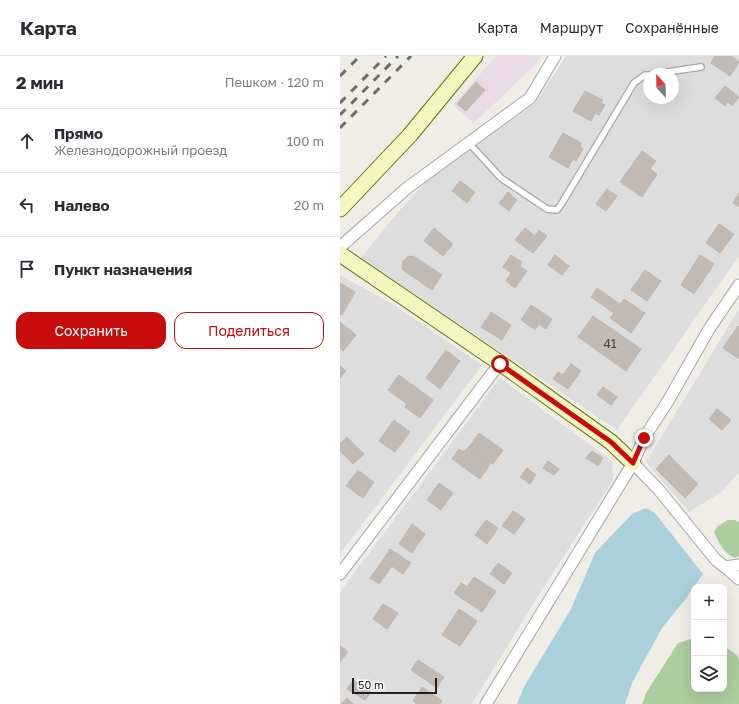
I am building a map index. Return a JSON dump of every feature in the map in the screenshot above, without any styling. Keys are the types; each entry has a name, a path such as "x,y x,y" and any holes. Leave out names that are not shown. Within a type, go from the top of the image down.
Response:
{"street":[{"path":"340,209 410,135 475,56"},
{"path":"340,247 407,188 530,98 555,56"},
{"path":"340,254 611,442 659,490 716,560 739,579"},
{"path":"486,704 633,463 644,438 668,401 709,329 739,285"},
{"path":"340,574 500,364"},
{"path":"725,567 739,565"}],"lane":[{"path":"679,70 701,66"},
{"path":"468,143 502,178 547,209 557,210 634,83 643,76"}],"shaded area":[{"path":"496,56 541,56 536,64 474,123 453,105"},
{"path":"566,56 739,56 739,256 617,430 361,258 397,213 428,180 535,103"},
{"path":"340,275 394,305 482,365 340,554"},
{"path":"739,309 739,473 720,493 689,512 646,462"},
{"path":"500,378 612,461 613,480 538,596 472,704 340,704 340,592"}],"green space":[{"path":"728,520 735,520 739,522 739,556 735,558 724,550 714,532 718,526"},
{"path":"691,639 691,692 727,692 727,648 737,655 739,659 739,704 642,704 646,693 678,643"}],"water":[{"path":"646,508 655,513 703,574 696,584 691,584 691,591 662,628 632,683 625,704 517,704 525,685 571,609 595,553 632,514"}],"building":[{"path":"715,56 731,56 739,62 730,76 711,63"},
{"path":"476,82 485,90 466,111 457,104"},
{"path":"725,86 739,97 732,106 728,102 725,106 715,98"},
{"path":"585,91 603,100 601,103 605,105 599,115 595,113 591,121 573,111"},
{"path":"563,133 581,143 580,147 583,149 576,161 573,159 568,168 549,157"},
{"path":"642,151 656,161 650,169 657,174 642,197 620,182"},
{"path":"460,181 475,192 467,203 452,191"},
{"path":"607,189 617,196 606,211 596,204"},
{"path":"508,192 517,200 509,211 499,203"},
{"path":"739,193 739,207 733,203"},
{"path":"719,224 734,234 720,253 706,243"},
{"path":"434,228 453,244 443,256 424,241"},
{"path":"525,228 535,236 539,230 547,236 533,253 515,240"},
{"path":"511,255 522,262 520,266 527,271 515,288 506,281 511,273 503,267"},
{"path":"555,255 569,266 562,275 548,265"},
{"path":"700,255 714,264 694,294 681,285"},
{"path":"407,257 415,257 442,275 432,290 403,270 403,261"},
{"path":"645,270 661,281 647,301 631,290"},
{"path":"340,283 355,292 342,315 340,314"},
{"path":"597,288 620,304 624,299 645,313 631,333 610,318 614,313 591,297"},
{"path":"531,305 552,319 546,329 539,324 535,330 521,320"},
{"path":"491,312 511,325 502,340 481,327"},
{"path":"593,316 641,349 626,371 578,337"},
{"path":"340,322 356,335 343,351 340,348"},
{"path":"738,326 739,327 739,359 723,348"},
{"path":"446,350 460,361 440,389 426,378"},
{"path":"571,364 581,371 568,389 553,379 558,372 563,375"},
{"path":"340,365 346,371 340,378"},
{"path":"399,375 433,400 420,418 405,407 407,404 388,390"},
{"path":"603,387 617,397 611,405 597,395"},
{"path":"717,409 731,420 722,430 709,419"},
{"path":"394,420 410,432 395,452 379,441"},
{"path":"479,433 503,450 493,464 469,447"},
{"path":"347,437 364,454 353,464 340,451 340,444"},
{"path":"469,447 491,463 480,479 452,459 459,449 464,452"},
{"path":"592,451 603,458 598,466 586,458"},
{"path":"669,455 698,484 685,498 656,469"},
{"path":"548,461 559,469 554,475 543,468"},
{"path":"527,468 536,475 530,484 520,477"},
{"path":"358,470 374,482 363,498 346,486"},
{"path":"439,483 453,493 441,510 427,500"},
{"path":"513,511 525,519 514,534 502,526"},
{"path":"486,520 498,528 487,544 475,535"},
{"path":"412,524 425,534 412,553 399,544"},
{"path":"390,549 411,563 403,574 383,560"},
{"path":"383,560 392,566 379,584 370,578"},
{"path":"498,563 512,573 504,584 490,574"},
{"path":"474,577 496,591 482,612 454,593 461,583 467,587"},
{"path":"383,604 398,613 387,629 373,619"},
{"path":"459,609 477,621 460,646 442,635"},
{"path":"340,645 348,652 340,662"},
{"path":"418,660 444,677 437,688 411,670"},
{"path":"353,680 371,692 365,700 347,689"},
{"path":"422,687 442,701 440,704 417,704 413,701"},
{"path":"347,698 353,704 341,704"}],"railway":[{"path":"340,76 360,56"},
{"path":"340,103 386,56"},
{"path":"340,115 398,56"},
{"path":"340,128 411,56"}],"route":[{"path":"500,364 611,442 633,463 644,438"}]}
